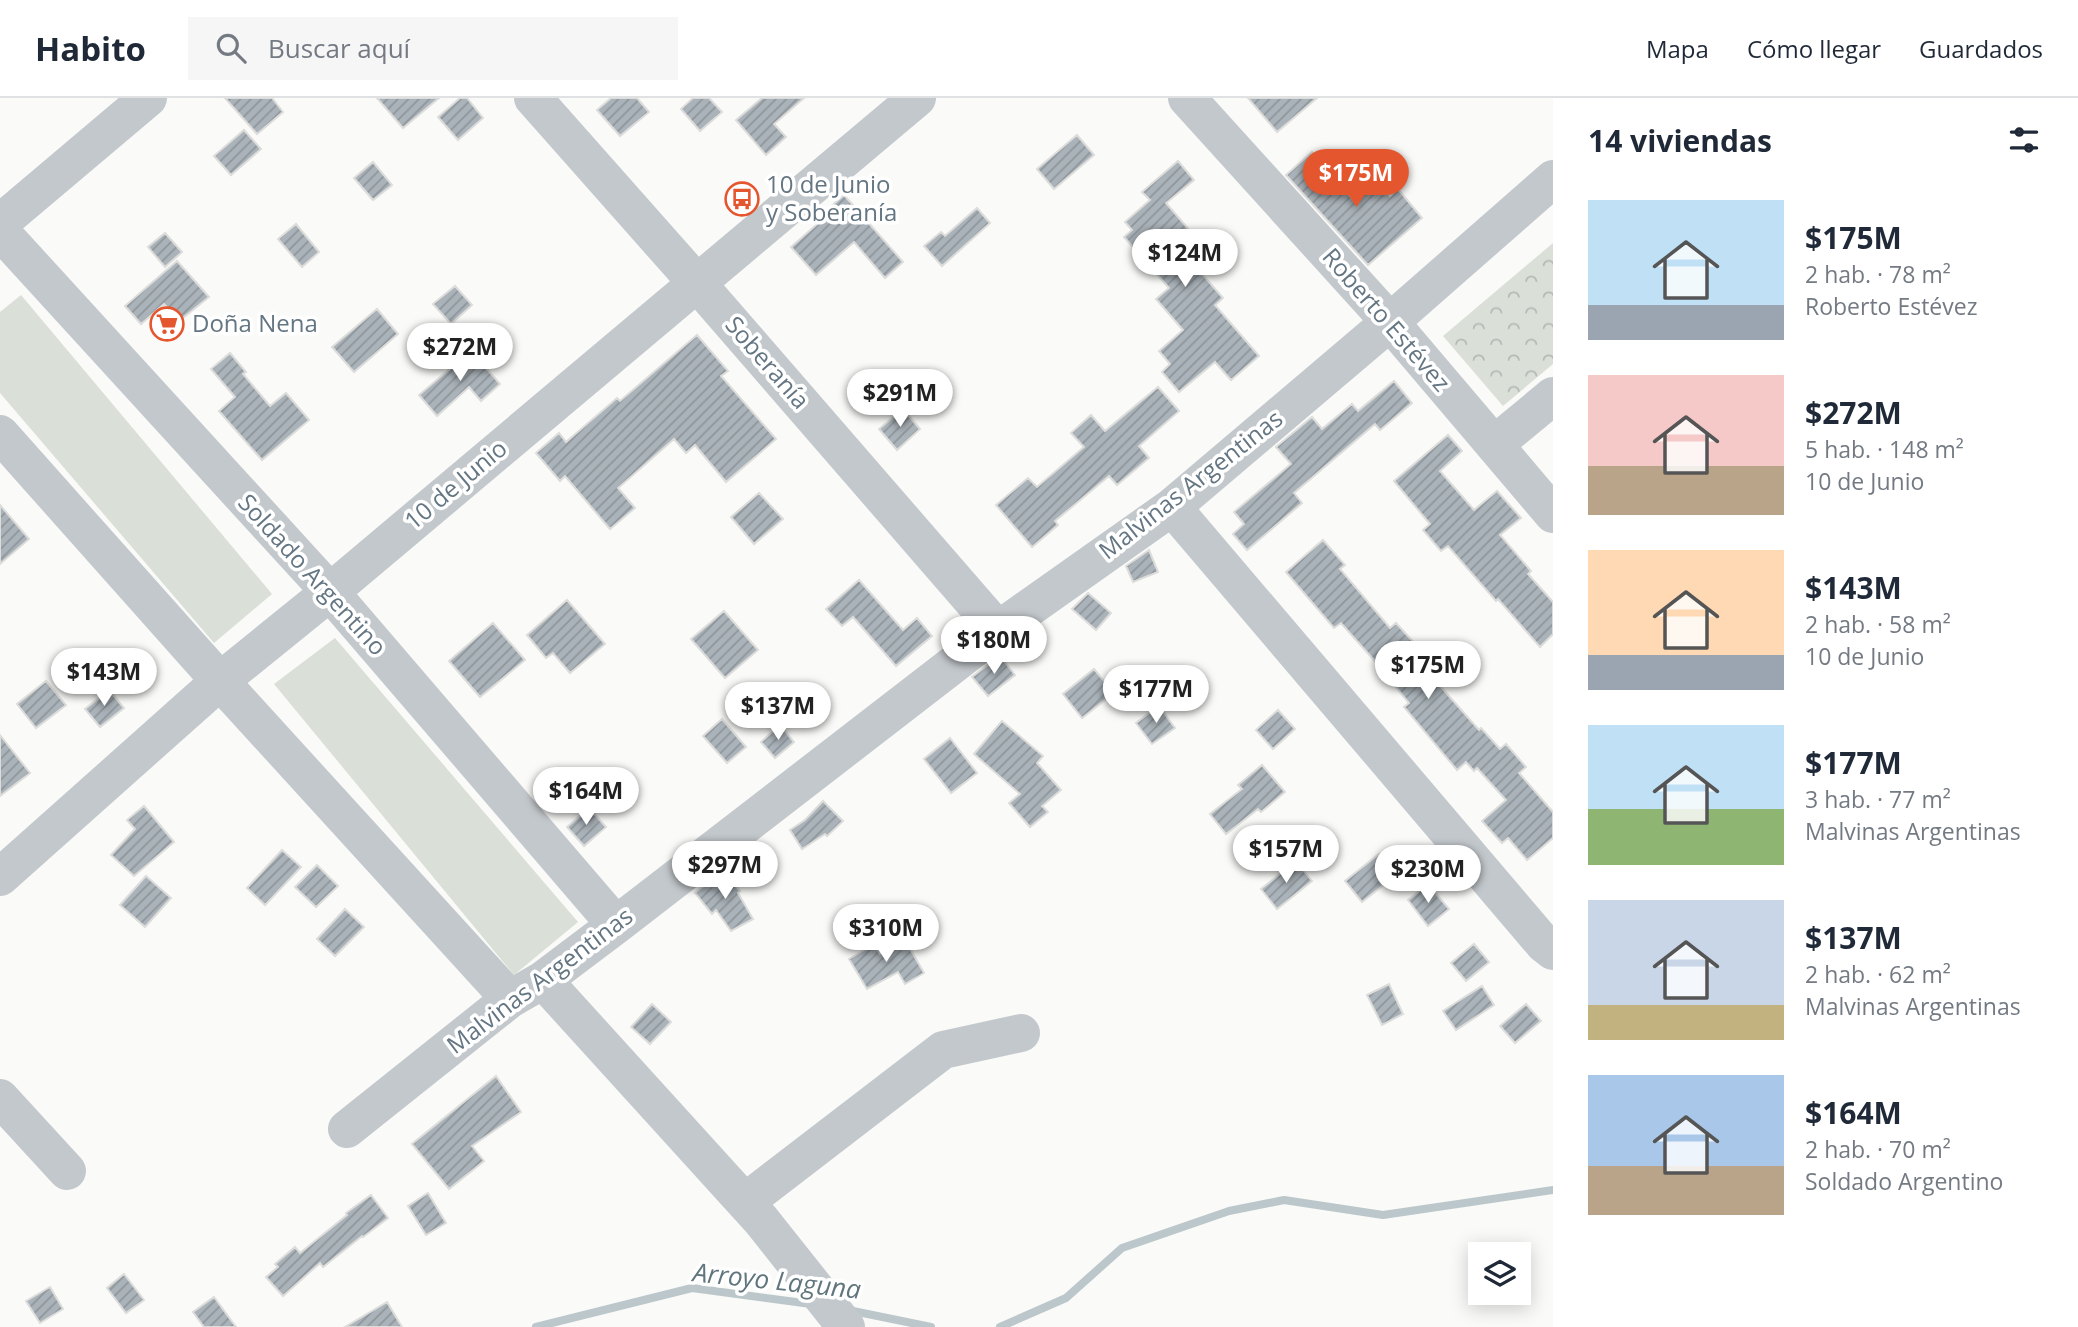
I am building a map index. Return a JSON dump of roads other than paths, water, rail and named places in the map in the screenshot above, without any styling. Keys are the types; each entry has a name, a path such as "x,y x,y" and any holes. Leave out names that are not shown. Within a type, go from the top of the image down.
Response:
{"street":[{"path":"0,223 148,98"},
{"name":"Soberanía","path":"533,98 998,630"},
{"name":"10 de Junio","path":"0,877 220,681 330,592 917,98"},
{"name":"Roberto Estévez","path":"1187,98 1390,322 1553,514"},
{"name":"Malvinas Argentinas","path":"347,1129 510,999 543,980 616,925 998,630 1172,507 1553,179"},
{"name":"Soldado Argentino","path":"0,232 330,592 616,925"},
{"path":"1495,444 1553,396"},
{"path":"0,434 220,681 510,999"},
{"path":"1172,507 1516,912 1553,951"},
{"path":"543,980 753,1211 846,1327"},
{"path":"753,1211 943,1050 1021,1033"},
{"path":"0,1098 67,1171"}],"waterway":[{"name":"Arroyo Laguna","path":"1000,1327 1066,1298 1122,1248 1229,1211 1284,1200 1383,1215 1553,1190"},
{"name":"Arroyo Laguna","path":"536,1327 692,1288 811,1304"},
{"name":"Arroyo Laguna","path":"848,1310 931,1327"}],"place":[{"name":"10 de Junio y Soberanía","path":"742,199"},
{"name":"Doña Nena","path":"167,324"}]}
